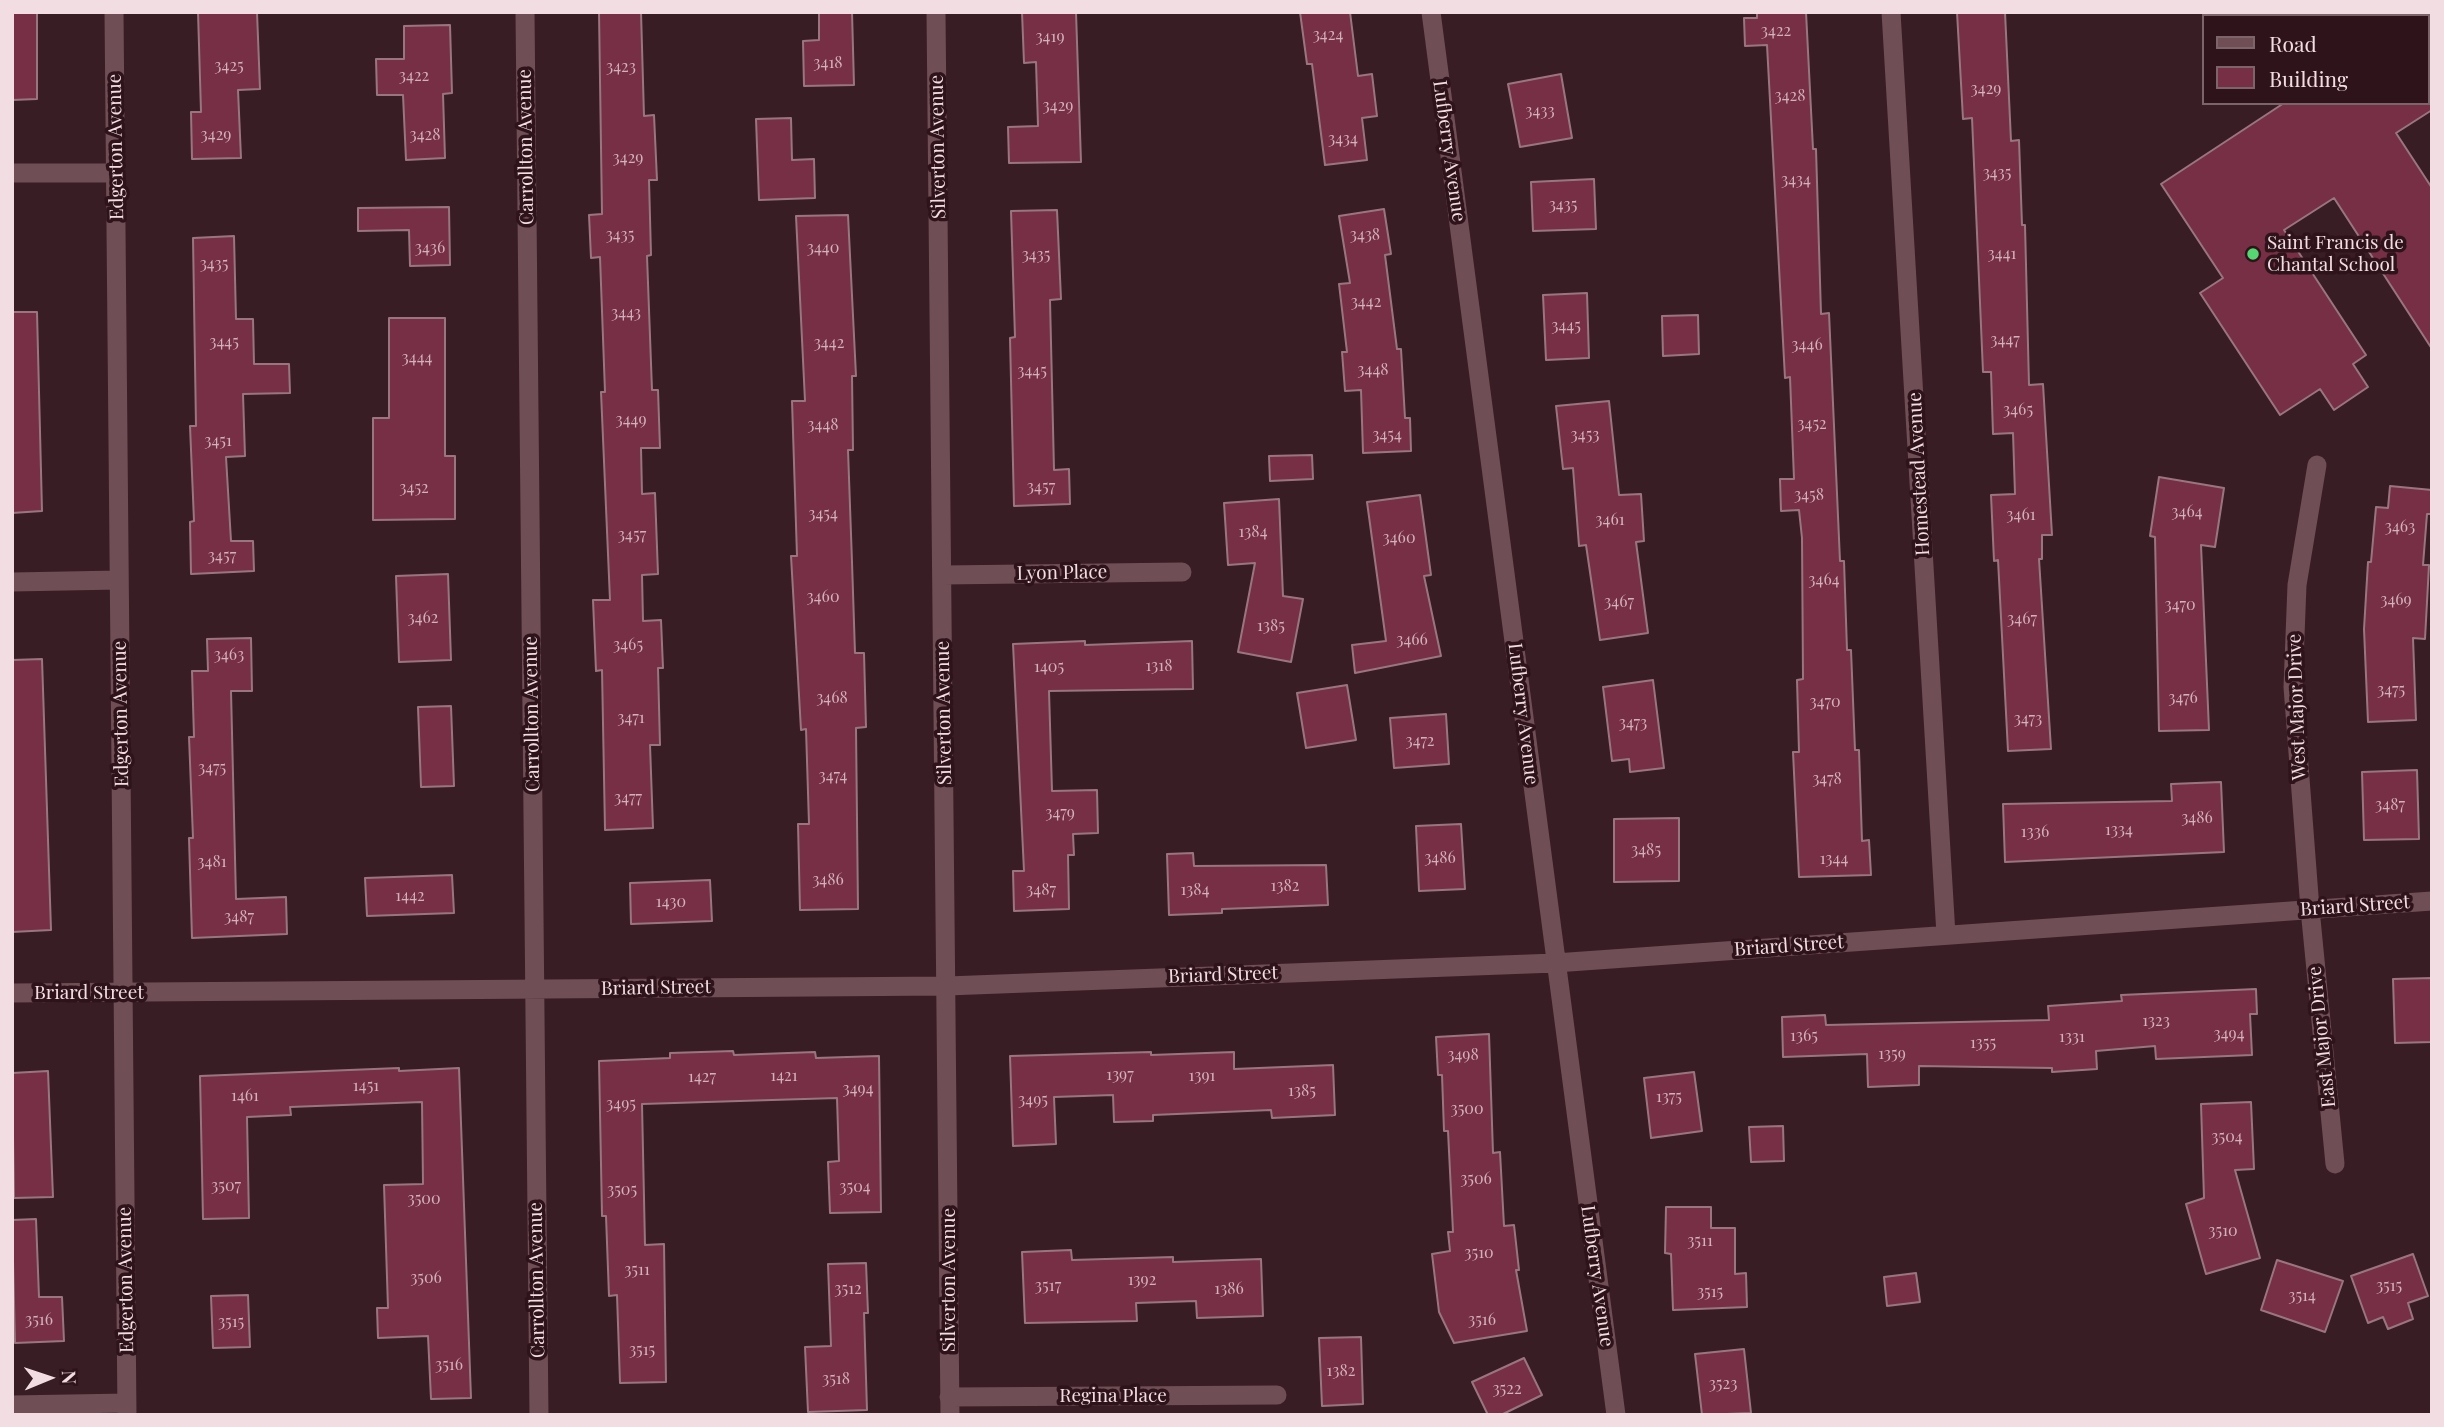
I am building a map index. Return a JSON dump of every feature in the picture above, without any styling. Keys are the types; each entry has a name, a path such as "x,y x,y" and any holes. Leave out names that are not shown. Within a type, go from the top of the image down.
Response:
{"street":[{"name":"Edgerton Avenue","path":"114,12 127,1409"},
{"name":"Carrollton Avenue","path":"525,12 539,1415"},
{"name":"Silverton Avenue","path":"936,12 950,1406"},
{"name":"Lufberry Avenue","path":"1430,12 1616,1415"},
{"name":"Homestead Avenue","path":"1891,12 1946,935"},
{"path":"12,173 116,173"},
{"name":"West Major Drive","path":"2310,909 2293,687 2293,638 2297,585 2317,465"},
{"name":"Lyon Place","path":"943,575 1182,572"},
{"path":"12,582 119,580"},
{"name":"Briard Street","path":"12,992 947,986 1555,963 2432,901"},
{"name":"East Major Drive","path":"2310,909 2334,1164"},
{"name":"Regina Place","path":"950,1406 1277,1395"},
{"path":"12,1405 127,1409"}],"building":[{"path":"12,12 37,12 37,99 12,100"},
{"path":"198,12 257,12 260,89 238,90 241,158 192,159 191,112 201,112"},
{"path":"599,12 641,12 644,116 654,115 657,180 649,180 651,255 647,256 652,390 658,390 660,448 641,448 642,494 655,493 658,574 642,575 643,621 661,620 663,668 658,668 660,745 650,745 653,828 605,830 602,670 596,671 593,600 610,600 601,392 605,392 600,257 591,258 589,215 602,214"},
{"path":"819,12 852,12 854,85 804,86 803,41 819,40"},
{"path":"1022,12 1076,12 1081,162 1009,163 1008,127 1038,126 1036,62 1024,63"},
{"path":"1300,12 1350,12 1358,76 1372,74 1377,116 1362,118 1367,160 1325,165 1312,64 1307,64"},
{"path":"1757,12 1806,12 1813,149 1816,149 1821,314 1829,313 1840,561 1844,561 1847,650 1851,650 1855,750 1859,750 1862,841 1869,840 1871,875 1799,877 1793,752 1799,752 1797,680 1803,679 1802,538 1799,510 1781,511 1780,479 1794,479 1790,377 1785,378 1767,45 1745,46 1744,18 1757,18"},
{"path":"1957,12 2005,12 2011,141 2019,140 2022,225 2025,225 2029,385 2043,384 2052,535 2042,535 2042,559 2039,559 2051,749 2008,751 1998,560 1994,561 1991,495 2015,494 2013,433 1993,434 1991,372 1983,372 1972,118 1963,119"},
{"path":"450,25 452,93 443,94 445,158 406,160 403,95 377,95 376,59 404,59 404,26"},
{"path":"1561,74 1572,138 1520,147 1508,84"},
{"name":"Saint Francis de Chantal School","path":"2432,103 2432,110 2396,133 2432,188 2432,349 2334,198 2284,230 2366,355 2353,364 2368,387 2334,410 2320,389 2280,415 2200,293 2223,278 2161,184 2281,105"},
{"path":"791,118 792,160 814,159 815,198 759,200 756,119"},
{"path":"1594,179 1596,229 1533,231 1531,182"},
{"path":"449,207 450,265 410,266 409,230 358,231 358,208"},
{"path":"1384,209 1391,254 1385,255 1397,349 1401,349 1405,418 1410,418 1411,451 1363,453 1361,390 1345,391 1342,352 1347,352 1339,284 1350,283 1339,216"},
{"path":"1057,210 1061,299 1050,300 1054,470 1069,469 1070,504 1014,506 1010,338 1015,337 1011,211"},
{"path":"848,215 856,376 852,376 853,450 848,450 855,653 864,653 866,727 856,728 858,909 800,910 798,824 809,824 806,729 801,730 791,556 797,556 792,401 805,401 796,216"},
{"path":"234,236 236,319 253,319 254,364 289,364 290,393 243,394 245,456 226,457 231,541 253,541 254,571 191,574 190,522 194,521 190,426 196,426 193,238"},
{"path":"1587,293 1589,358 1546,360 1543,295"},
{"path":"12,312 37,312 42,511 12,513"},
{"path":"1698,315 1699,354 1663,356 1662,316"},
{"path":"389,318 445,318 445,456 455,456 455,519 373,520 373,418 389,418"},
{"path":"1609,401 1619,495 1641,494 1644,541 1636,542 1648,633 1600,640 1586,545 1579,546 1573,468 1563,469 1556,406"},
{"path":"1312,455 1313,479 1270,481 1269,456"},
{"path":"2159,477 2224,488 2215,547 2201,545 2209,730 2159,731 2155,537 2150,536"},
{"path":"2390,486 2432,490 2432,514 2427,514 2423,565 2429,565 2425,639 2413,638 2416,720 2368,722 2364,629 2368,562 2371,562 2376,507 2388,508"},
{"path":"1420,495 1431,575 1424,576 1441,656 1355,673 1352,645 1386,641 1367,502"},
{"path":"1279,499 1283,596 1303,599 1291,662 1238,652 1255,563 1228,565 1224,503"},
{"path":"448,574 451,660 399,662 396,576"},
{"path":"251,638 252,691 231,691 236,899 286,897 287,934 192,938 189,838 193,838 189,737 194,737 192,671 208,671 207,639"},
{"path":"1085,641 1085,645 1192,641 1193,689 1049,691 1052,791 1097,790 1098,833 1073,834 1074,855 1068,855 1069,909 1014,911 1013,871 1024,871 1013,644"},
{"path":"42,659 51,930 12,932 12,660"},
{"path":"1653,680 1664,768 1630,772 1629,759 1612,761 1603,687"},
{"path":"1347,685 1356,740 1306,748 1297,693"},
{"path":"451,706 454,786 421,787 418,707"},
{"path":"1446,714 1449,764 1394,768 1390,718"},
{"path":"2417,770 2419,839 2364,840 2362,772"},
{"path":"2221,782 2224,852 2005,862 2003,804 2172,801 2171,784"},
{"path":"1679,818 1679,881 1614,882 1614,819"},
{"path":"1461,824 1465,889 1419,891 1416,826"},
{"path":"1193,853 1194,866 1326,865 1328,905 1222,909 1222,913 1169,915 1167,854"},
{"path":"452,875 454,913 367,916 365,878"},
{"path":"710,880 712,921 631,924 630,883"},
{"path":"2432,978 2432,1042 2395,1043 2393,979"},
{"path":"2256,989 2257,1014 2250,1014 2252,1055 2156,1059 2155,1046 2096,1051 2097,1069 2052,1072 2052,1068 1919,1066 1919,1085 1868,1087 1867,1054 1783,1057 1782,1017 1825,1015 1826,1025 2049,1020 2048,1006 2122,1001 2121,995"},
{"path":"1489,1034 1493,1153 1500,1152 1504,1226 1514,1225 1519,1270 1516,1270 1527,1331 1454,1343 1439,1312 1432,1254 1450,1251 1448,1232 1453,1232 1448,1131 1444,1131 1442,1075 1438,1075 1436,1037"},
{"path":"733,1051 734,1055 815,1052 816,1058 879,1056 881,1212 830,1213 828,1162 839,1161 837,1098 642,1104 645,1245 664,1244 666,1382 620,1383 617,1295 609,1296 606,1216 602,1216 599,1061 670,1058 670,1053"},
{"path":"1151,1052 1151,1055 1234,1052 1234,1069 1333,1065 1335,1115 1272,1118 1271,1110 1153,1115 1153,1121 1114,1122 1113,1095 1054,1097 1056,1144 1013,1146 1010,1056"},
{"path":"399,1068 399,1071 459,1068 471,1398 431,1399 428,1336 378,1338 377,1308 388,1308 384,1185 423,1184 422,1102 290,1107 291,1115 247,1117 249,1218 203,1219 200,1076"},
{"path":"48,1071 53,1197 14,1198 12,1073"},
{"path":"1694,1072 1702,1131 1651,1138 1644,1078"},
{"path":"2251,1102 2254,1169 2235,1170 2260,1258 2206,1274 2186,1204 2204,1198 2201,1104"},
{"path":"1783,1126 1784,1161 1751,1162 1749,1127"},
{"path":"1666,1207 1711,1207 1711,1228 1735,1228 1735,1274 1746,1273 1747,1307 1673,1310 1671,1254 1665,1253"},
{"path":"36,1219 39,1297 62,1297 64,1341 15,1343 12,1220"},
{"path":"1071,1250 1072,1260 1173,1257 1173,1262 1261,1259 1263,1316 1197,1318 1196,1301 1136,1303 1137,1321 1025,1323 1022,1252"},
{"path":"2413,1254 2428,1296 2408,1303 2413,1319 2388,1329 2383,1317 2368,1323 2351,1276"},
{"path":"2277,1260 2343,1281 2325,1332 2261,1310"},
{"path":"866,1263 868,1313 864,1313 867,1410 808,1412 805,1347 831,1346 828,1264"},
{"path":"1916,1273 1920,1302 1887,1306 1884,1277"},
{"path":"248,1295 250,1347 213,1348 211,1296"},
{"path":"1361,1337 1363,1404 1322,1406 1319,1338"},
{"path":"1744,1349 1751,1413 1702,1415 1695,1354"},
{"path":"1524,1358 1542,1395 1501,1415 1488,1415 1472,1382"}],"place":[{"name":"Saint Francis de Chantal School","path":"2253,254"}]}
